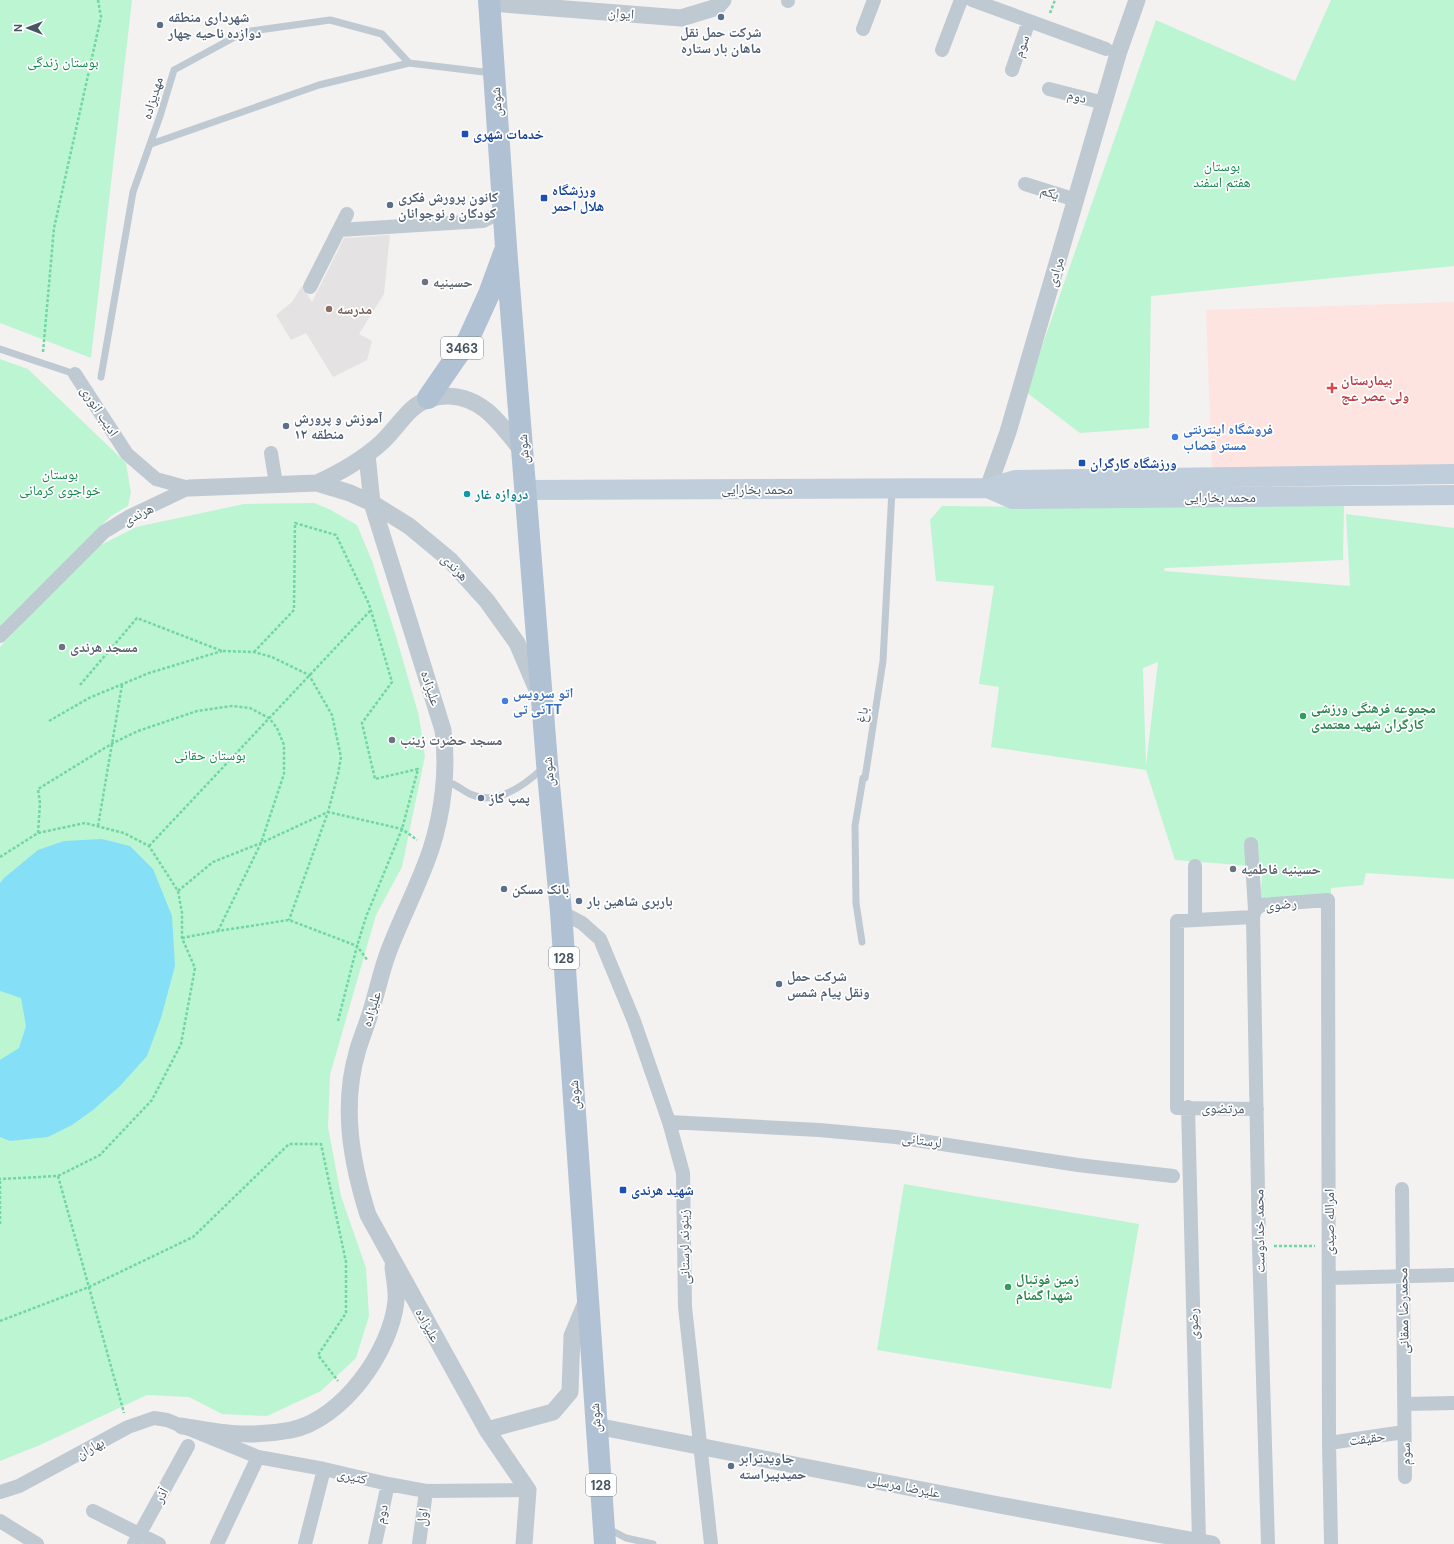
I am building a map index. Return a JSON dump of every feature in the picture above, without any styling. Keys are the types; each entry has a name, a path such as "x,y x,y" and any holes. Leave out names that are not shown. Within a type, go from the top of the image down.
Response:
{"main road":[{"name":"شوش","path":"489,2 505,210 506,247 561,912 604,1535"},
{"name":"3463","path":"428,398 468,340 489,294 506,247"},
{"name":"محمد بخارایی","path":"526,490 988,488 1015,480 1453,474"},
{"path":"1453,474 1454,495"},
{"name":"محمد بخارایی","path":"988,488 1013,499 1454,495"}],"street":[{"name":"ایوان","path":"489,2 681,18 717,7 723,0"},
{"path":"863,29 874,0"},
{"path":"942,50 960,0"},
{"path":"972,0 1112,51"},
{"name":"مرادی","path":"988,488 1008,432 1104,103 1112,51 1137,0"},
{"name":"سوم","path":"1012,70 1029,21"},
{"name":"دوم","path":"1049,89 1104,103"},
{"name":"یکم","path":"1025,184 1076,200"},
{"path":"339,230 483,221 505,210"},
{"path":"310,287 347,214"},
{"name":"ادیب انوری","path":"76,374 127,454 156,479 190,488"},
{"name":"هرندی","path":"0,636 104,532 130,516 190,488 317,482 343,471 367,455 382,442 412,409 428,398 458,396 486,410 523,452"},
{"path":"271,453 276,484"},
{"name":"علیزاده","path":"367,455 372,503 443,730 445,745 445,774 440,814 431,850 388,954 366,1027 358,1048 353,1072 349,1117 352,1157 368,1215 392,1261 487,1430 528,1490"},
{"name":"هرندی","path":"317,482 350,493 372,503 409,526 450,560 487,601 517,643 544,705"},
{"name":"محمد خدادوست","path":"1252,844 1259,1247 1268,1544"},
{"path":"1195,866 1195,920"},
{"name":"رضوی","path":"1205,1542 1188,1107 1177,1108 1177,921 1254,914 1261,904 1328,900"},
{"name":"امرالله صیدی","path":"1328,900 1329,1443 1331,1544"},
{"name":"زینوند لرستانی","path":"561,912 582,923 600,939 634,1021 669,1122 683,1173 685,1307 711,1544"},
{"name":"مرتضوی","path":"1188,1107 1257,1108"},
{"name":"لرستانی","path":"669,1122 819,1130 896,1137 1078,1165 1173,1176"},
{"name":"محمدرضا ممقانی","path":"1402,1189 1404,1432"},
{"path":"182,1426 228,1434 254,1435 292,1430 315,1421 334,1409 362,1379 375,1361 392,1319 396,1300 392,1261"},
{"path":"1329,1278 1403,1275 1454,1275"},
{"path":"487,1430 553,1412 570,1392 572,1336 588,1299"},
{"path":"1404,1404 1454,1403"},
{"name":"بهاران","path":"0,1492 19,1486 128,1427 154,1418 167,1420 182,1426"},
{"name":"کثیری","path":"182,1426 258,1457 388,1484 426,1491 528,1490"},
{"name":"علیرضا مرسلی","path":"596,1426 999,1505 1205,1542"},
{"name":"سوم","path":"1404,1432 1405,1477"},
{"name":"حقیقت","path":"1329,1443 1404,1432"},
{"name":"آذر","path":"136,1539 188,1446"},
{"path":"217,1544 258,1457"},
{"path":"305,1544 324,1470"},
{"name":"دوم","path":"375,1544 388,1484"},
{"path":"524,1544 528,1490"},
{"name":"اول","path":"419,1544 426,1491"},
{"path":"93,1511 136,1539 159,1544"},
{"path":"0,1521 37,1544"}],"lane":[{"name":"مهدیزاده","path":"102,378 133,192 151,144 174,70 244,32 330,20 382,34 409,63"},
{"path":"151,144 319,85 409,63 494,74"},
{"name":"ادیب انوری","path":"0,349 76,374"},
{"name":"باغ","path":"862,942 856,903 855,826 863,778 865,778 883,661 892,489"},
{"path":"453,784 471,795 497,797 512,791 548,763"},
{"path":"604,1535 654,1544"}],"path":[{"path":"42,363 54,228 101,17 98,0"},
{"path":"254,652 294,610 295,523 336,535 370,611 392,682 362,723 375,779 418,769 402,829 366,917 338,1021"},
{"path":"149,846 370,611"},
{"path":"80,685 137,618 222,651"},
{"path":"49,721 89,698 149,673 222,651 254,652 272,657 309,675 332,715 341,757 328,812 289,920"},
{"path":"98,826 122,685"},
{"path":"38,833 40,802 38,789 113,743 138,731 197,711 238,707 250,708 269,718 277,728 284,744 284,774 261,844 218,931"},
{"path":"178,891 213,862 261,844 328,812 402,829 431,850"},
{"path":"0,857 38,833 85,823 124,832 149,846 178,891 182,913 182,938 195,968 181,1044 152,1100 100,1155 58,1176 0,1179 0,1224"},
{"path":"182,938 289,920 357,946 380,977"},
{"path":"0,1321 89,1287 193,1237 289,1144 321,1144 346,1262 346,1313 318,1355 348,1394"},
{"path":"58,1176 128,1427"},
{"path":"1259,1247 1329,1245"}],"shaded area":[{"name":"مدرسه","path":"390,235 384,294 359,334 372,341 367,360 333,377 306,333 291,340 276,315 292,302 302,286 312,302 344,238"},
{"name":"بیمارستان ولی عصر عج","path":"1454,302 1454,467 1212,475 1206,310"}],"green space":[{"name":"بوستان زندگی","path":"0,0 132,0 91,358 0,323"},
{"name":"بوستان هفتم اسفند","path":"1331,0 1454,0 1454,266 1151,296 1149,428 1080,433 1026,392 1156,20 1295,81"},
{"name":"بوستان خواجوی کرمانی","path":"0,359 28,369 126,463 131,493 128,506 111,516 0,626"},
{"name":"بوستان حقانی","path":"314,503 329,509 357,525 372,561 396,636 419,716 425,756 402,867 376,915 330,1075 328,1127 341,1196 366,1268 369,1316 356,1358 321,1391 267,1416 222,1414 189,1397 147,1395 40,1445 0,1461 0,647 93,549 136,527 244,504"},
{"name":"مجموعه فرهنگی ورزشی کارگران شهید معتمدی","path":"1344,505 1343,560 1165,568 1164,571 1350,586 1346,514 1454,528 1454,879 1366,873 1363,885 1331,888 1331,894 1260,899 1263,867 1265,867 1175,860 1146,770 991,747 999,687 979,684 994,586 936,581 930,520 942,506 1047,507","holes":["1158,662 1146,766 1143,668"]},
{"name":"زمین فوتبال شهدا گمنام","path":"904,1184 1139,1224 1111,1389 877,1350"}],"water":[{"path":"102,839 130,846 153,869 172,916 175,966 161,1018 147,1056 120,1086 93,1110 72,1125 48,1137 10,1141 0,1137 0,1060 19,1048 26,1026 21,998 0,991 0,883 38,850 64,841"}],"place":[{"name":"شرکت حمل نقل ماهان بار ستاره","path":"721,17"},
{"name":"شهرداری منطقه دوازده ناحیه چهار","path":"160,25"},
{"name":"خدمات شهری","path":"465,134"},
{"name":"ورزشگاه هلال احمر","path":"544,198"},
{"name":"کانون پرورش فکری کودکان و نوجوانان","path":"390,205"},
{"name":"حسینیه","path":"425,282"},
{"name":"مدرسه","path":"329,309"},
{"name":"بیمارستان ولی عصر عج","path":"1332,388"},
{"name":"آموزش و پرورش منطقه ۱۲","path":"286,426"},
{"name":"فروشگاه اینترنتی مستر قصاب","path":"1175,437"},
{"name":"ورزشگاه کارگران","path":"1082,463"},
{"name":"دروازه غار","path":"467,494"},
{"name":"مسجد هرندی","path":"62,647"},
{"name":"اتو سرویس تی تیTT","path":"505,701"},
{"name":"مجموعه فرهنگی ورزشی کارگران شهید معتمدی","path":"1303,716"},
{"name":"مسجد حضرت زینب","path":"392,740"},
{"name":"پمپ گاز","path":"481,798"},
{"name":"حسینیه فاطمیه","path":"1233,869"},
{"name":"بانک مسکن","path":"504,889"},
{"name":"باربری شاهین بار","path":"579,901"},
{"name":"شرکت حمل ونقل پیام شمس","path":"779,984"},
{"name":"شهید هرندی","path":"623,1190"},
{"name":"زمین فوتبال شهدا گمنام","path":"1008,1287"},
{"name":"جاویدترابر حمیدپیراسته","path":"731,1466"}]}
